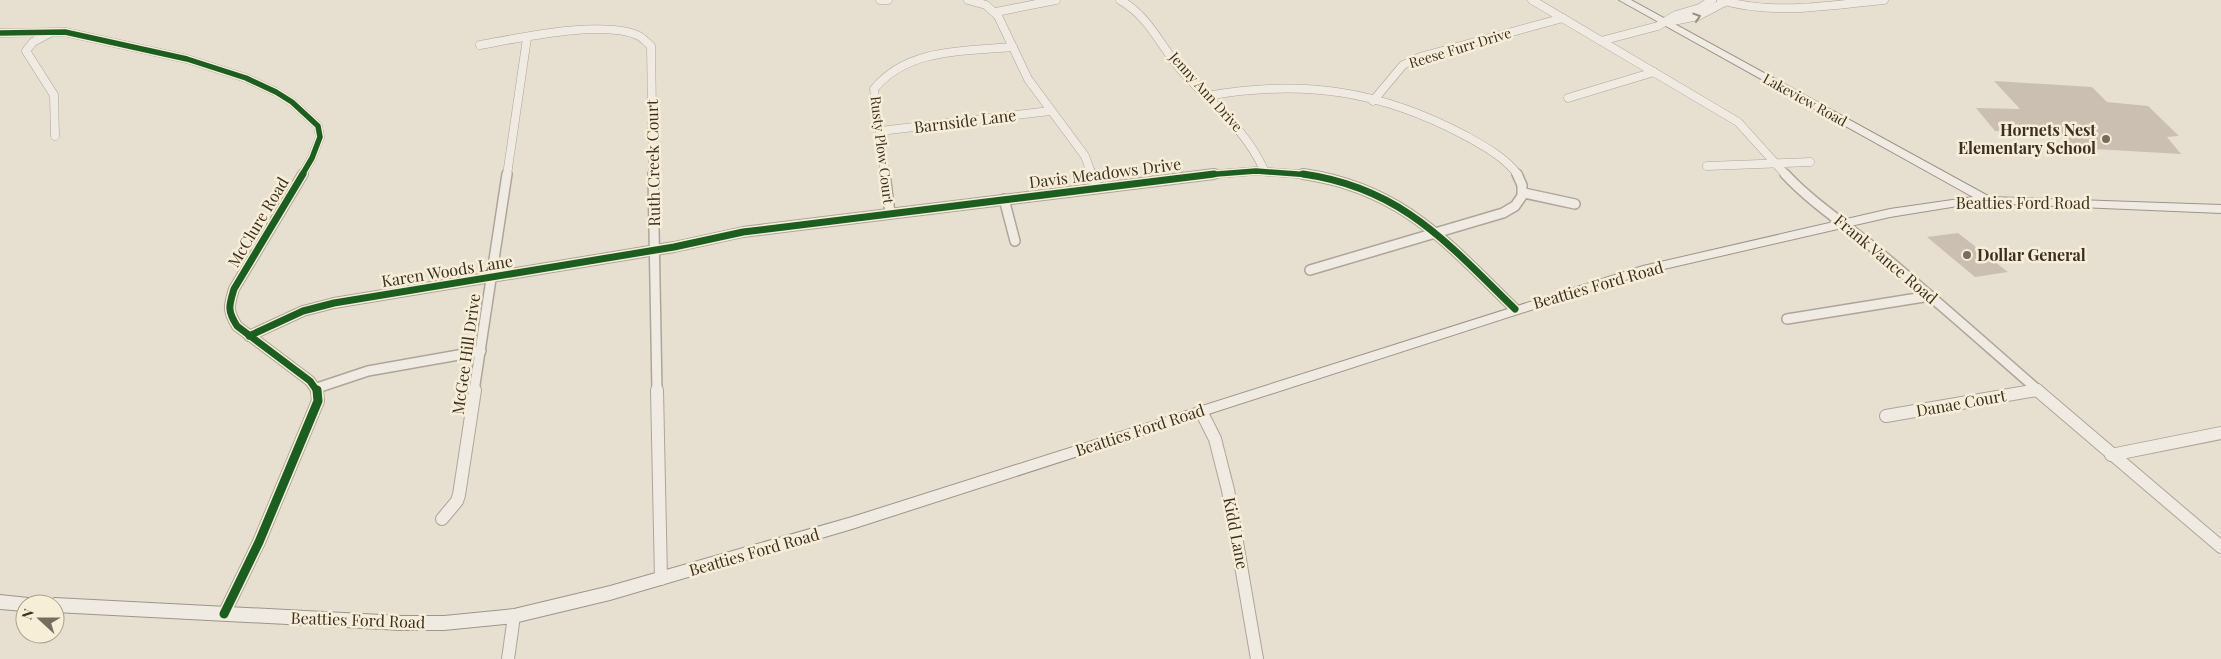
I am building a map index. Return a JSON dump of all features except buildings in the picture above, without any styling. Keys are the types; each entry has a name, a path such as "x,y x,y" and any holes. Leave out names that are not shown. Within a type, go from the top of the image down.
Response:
{"main road":[{"name":"Lakeview Road","path":"1624,0 1986,200"},
{"name":"Beatties Ford Road","path":"65,606 444,623 514,616 552,609 852,523 1515,310 1648,270 1844,223 1927,206 1986,200 2221,209"},
{"path":"0,602 15,603"}],"street":[{"path":"880,0 888,0"},
{"path":"968,0 986,5 996,12 1028,80 1085,156 1097,188"},
{"path":"996,12 1056,0"},
{"name":"Jenny Ann Drive","path":"1120,0 1140,12 1181,69 1250,140 1264,170"},
{"name":"Frank Vance Road","path":"1532,0 1738,122 1801,190 1844,223 1930,296 2111,455 2221,547"},
{"path":"1665,22 1700,8 1712,0"},
{"path":"1601,41 1665,22 1686,20 1704,15 1723,1 1754,7 1778,8 1884,0"},
{"name":"Reese Furr Drive","path":"1373,101 1403,65 1420,58 1563,18"},
{"name":"Ruth Creek Court","path":"480,44 608,29 634,33 650,43 660,579"},
{"path":"51,32 33,42 26,51 54,95 55,136"},
{"name":"McClure Road","path":"0,33 51,32 83,36 156,51 240,76 276,92 292,102 318,126 320,136 312,158 250,260 230,301 230,315 237,326 317,388"},
{"name":"McGee Hill Drive","path":"442,520 459,495 527,38"},
{"name":"Rusty Plow Court","path":"890,213 874,89 880,78 894,67 911,60 930,56 1013,47"},
{"path":"1568,98 1654,72"},
{"path":"1207,96 1277,87 1307,87 1337,91 1436,122 1499,157 1516,171 1524,193 1512,209 1489,219 1310,270"},
{"name":"Barnside Lane","path":"880,131 1050,111"},
{"path":"1707,166 1810,162"},
{"name":"Davis Meadows Drive","path":"655,250 743,232 1235,171 1264,170 1307,174 1350,184 1398,205 1435,233 1515,310"},
{"path":"1524,193 1575,204"},
{"path":"1004,199 1015,241"},
{"name":"Karen Woods Lane","path":"249,336 282,319 316,307 655,250"},
{"path":"1787,319 1930,296"},
{"path":"224,614 238,590 301,445 318,401 317,388 368,371 480,351"},
{"name":"Danae Court","path":"1886,416 2037,390"},
{"name":"Kidd Lane","path":"1201,411 1212,430 1219,452 1236,523 1257,659"},
{"path":"2111,455 2221,433"},
{"path":"508,659 514,616"}],"cycle path":[{"path":"0,33 65,32 187,59 246,78 276,92 292,102 318,126 320,137 312,158 234,289 229,308 230,315 237,326 312,383 317,390 318,401 270,518 243,578 224,614"},
{"path":"249,336 303,311 334,303 674,247 743,232 1235,171 1277,171 1319,176 1359,187 1379,195 1398,205 1430,228 1515,309"}],"place":[{"name":"Hornets Nest Elementary School","path":"2106,139"},
{"name":"Dollar General","path":"1967,255"}]}
